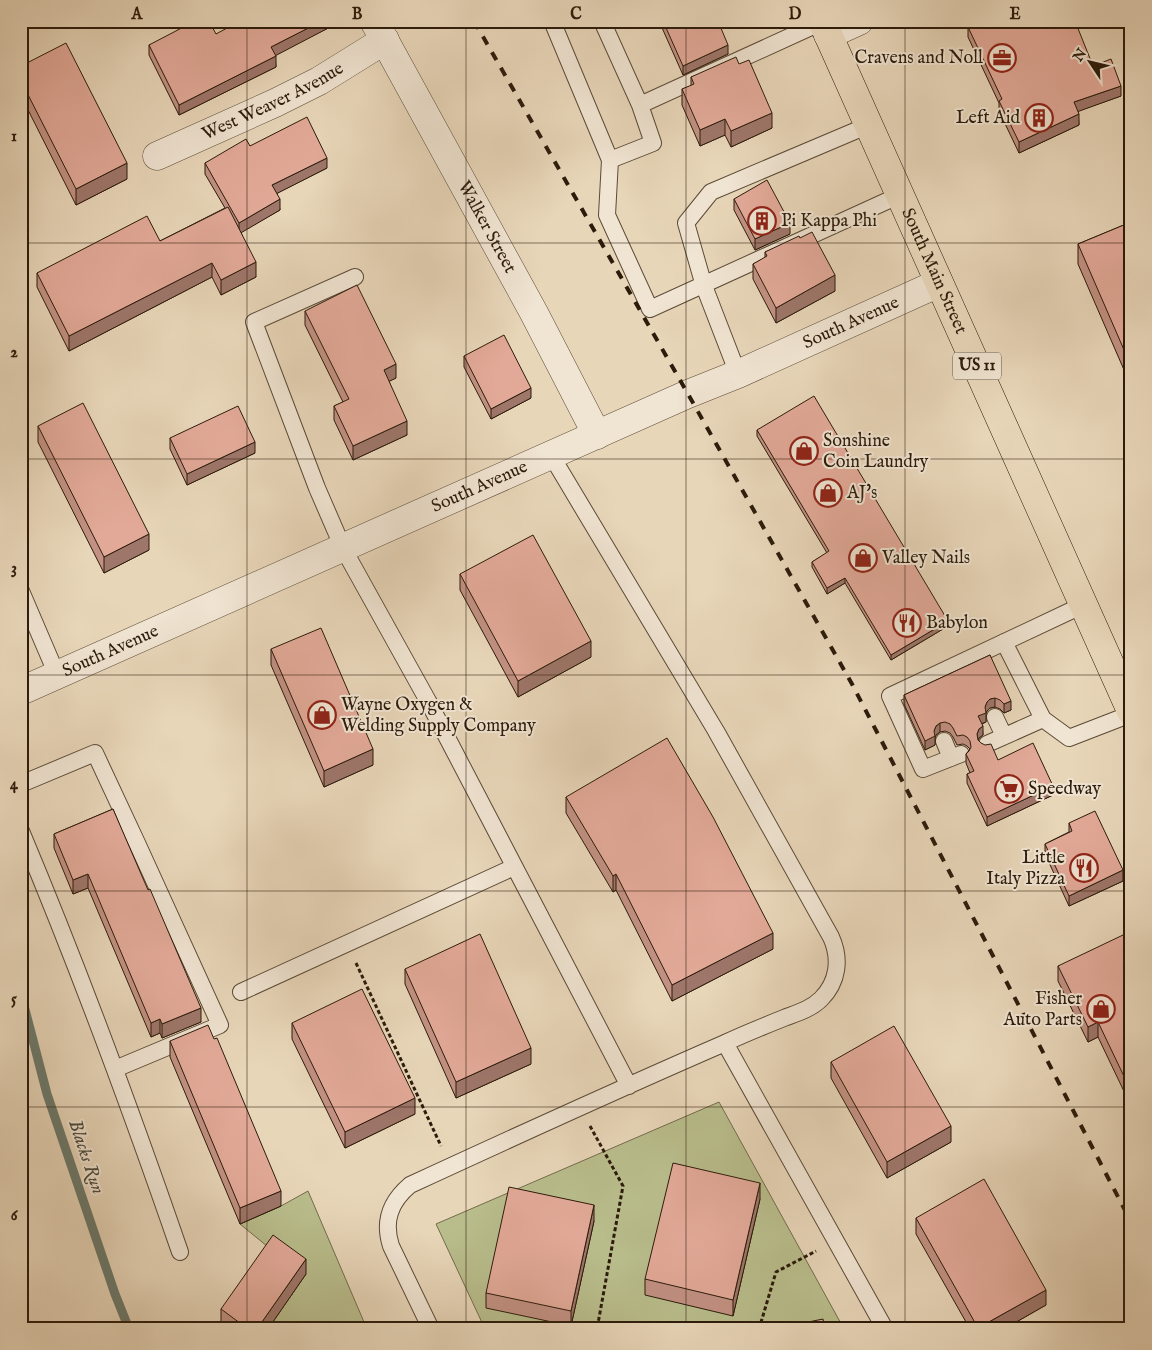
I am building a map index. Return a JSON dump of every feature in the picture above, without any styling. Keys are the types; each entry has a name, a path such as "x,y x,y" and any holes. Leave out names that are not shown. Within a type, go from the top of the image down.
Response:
{"main road":[{"name":"South Main Street","path":"824,26 1131,713"}],"street":[{"path":"824,26 859,21"},
{"name":"West Weaver Avenue","path":"157,156 319,81 380,31"},
{"name":"Walker Street","path":"380,31 534,313 597,435"},
{"name":"South Avenue","path":"21,690 738,374 939,283"}],"lane":[{"path":"552,21 610,160 607,215 650,309 900,195"},
{"path":"608,23 653,143 610,160"},
{"path":"640,105 824,26"},
{"path":"738,374 704,286 686,223 711,192 869,126"},
{"path":"355,277 254,322 317,488 342,548 428,701 629,1086"},
{"path":"431,1329 391,1246 387,1227 388,1216 401,1192 410,1185 724,1043 807,1009 820,1001 827,993 835,976 837,960 834,943 716,732 551,455"},
{"path":"21,591 57,675"},
{"path":"944,741 956,756 923,770 890,696 918,691 969,666 1004,642 1083,605"},
{"path":"1004,642 1043,719 1069,738 1131,713"},
{"path":"995,717 1004,736"},
{"path":"987,744 1043,719"},
{"path":"21,784 95,753 220,1025 115,1069"},
{"path":"21,831 115,1069 180,1252"},
{"path":"240,992 514,867"},
{"path":"724,1043 885,1329"}],"path":[{"path":"346,943 450,1167"},
{"path":"580,1108 624,1186 598,1329"},
{"path":"759,1329 776,1272 836,1240"}],"green space":[{"path":"719,1102 844,1329 485,1329 436,1224"},
{"path":"308,1191 367,1329 268,1329 273,1251 240,1224 281,1206"}],"building":[{"path":"195,21 209,21 216,34 240,21 322,21 271,47 276,56 179,105 149,45"},
{"path":"663,21 718,21 728,45 683,66"},
{"path":"979,21 1075,21 1093,66 1111,59 1121,86 1074,102 1079,114 1019,142 999,101 1002,99 968,27"},
{"path":"66,43 127,163 76,189 21,81 21,66"},
{"path":"736,57 739,64 749,60 772,113 731,131 725,119 700,130 682,89 694,84 691,77"},
{"path":"307,117 327,158 272,185 280,199 239,223 205,163 246,139 250,146"},
{"name":"Pi Kappa Phi","path":"767,180 790,223 755,239 734,199"},
{"path":"228,207 256,262 221,280 212,263 69,336 37,273 147,216 160,241"},
{"path":"1131,222 1131,366 1078,244"},
{"path":"812,232 835,275 776,308 753,264 767,256 765,252"},
{"path":"357,285 396,364 384,370 407,421 353,446 334,406 349,399 305,311"},
{"path":"504,335 531,388 491,409 464,356"},
{"path":"814,396 948,621 891,655 845,578 827,588 812,562 829,551 757,430"},
{"path":"83,403 149,534 104,557 38,426"},
{"path":"238,406 255,442 187,474 170,438"},
{"path":"533,535 591,641 518,681 460,574"},
{"name":"Wayne Oxygen & Welding Supply Company","path":"321,628 373,749 324,771 271,649"},
{"path":"990,655 1011,701 1004,704 995,698 987,702 985,707 986,713 978,716 983,726 977,734 978,740 985,745 991,744 998,760 1033,743 1053,786 987,817 967,774 974,771 966,754 971,747 970,741 963,735 957,736 950,724 945,722 936,726 935,736 925,741 904,695"},
{"path":"667,738 713,817 773,933 672,985 616,874 613,876 566,797"},
{"path":"113,809 201,1008 162,1024 160,1019 151,1023 88,874 73,880 54,834"},
{"name":"Little Italy Pizza","path":"1095,811 1123,870 1069,896 1045,844 1072,831 1069,823"},
{"path":"480,934 531,1048 456,1082 405,969"},
{"name":"Fisher Auto Parts","path":"1123,935 1131,950 1131,1091 1098,1022 1088,1027 1058,966"},
{"path":"362,989 415,1098 345,1132 292,1023"},
{"path":"208,1025 214,1039 217,1038 281,1191 240,1208 170,1041"},
{"path":"894,1026 951,1126 887,1162 831,1062"},
{"path":"673,1163 760,1183 733,1300 645,1279"},
{"path":"984,1179 1046,1290 978,1328 916,1218"},
{"path":"509,1187 594,1205 571,1311 486,1293"},
{"path":"273,1235 306,1259 257,1329 248,1329 221,1309"},
{"path":"823,1319 825,1329 774,1329"}],"waterway":[{"name":"Blacks Run","path":"21,994 47,1094 115,1294 129,1329"}],"railway":[{"path":"474,21 852,684 1131,1222"}],"place":[{"name":"Cravens and Noll","path":"1002,58"},
{"name":"Left Aid","path":"1039,118"},
{"name":"Pi Kappa Phi","path":"762,221"},
{"name":"Sonshine Coin Laundry","path":"804,451"},
{"name":"AJ's","path":"828,493"},
{"name":"Valley Nails","path":"863,558"},
{"name":"Babylon","path":"907,623"},
{"name":"Wayne Oxygen & Welding Supply Company","path":"322,715"},
{"name":"Speedway","path":"1009,789"},
{"name":"Little Italy Pizza","path":"1084,868"},
{"name":"Fisher Auto Parts","path":"1101,1009"}]}
